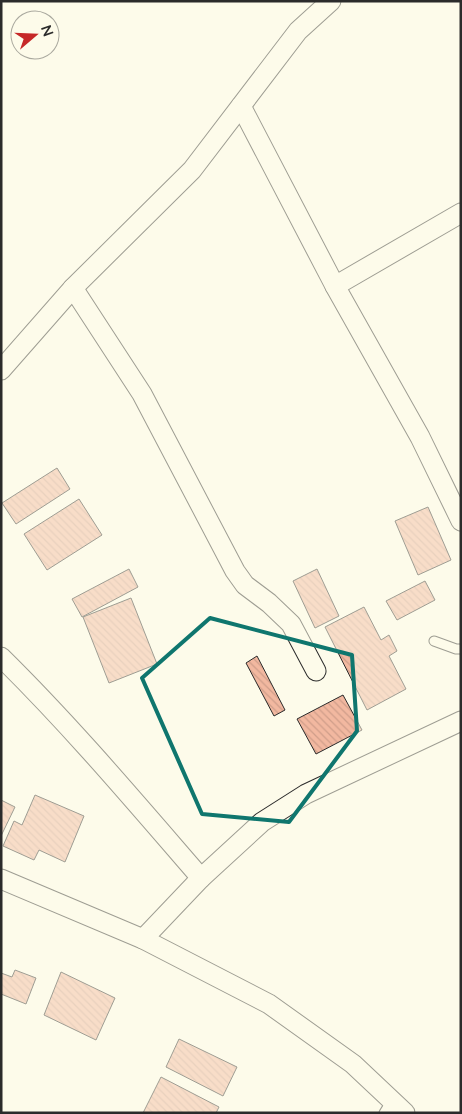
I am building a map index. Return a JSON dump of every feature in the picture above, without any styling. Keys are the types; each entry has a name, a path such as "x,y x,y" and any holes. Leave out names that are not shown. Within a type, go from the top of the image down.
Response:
{"street":[{"path":"1,370 73,288 192,170 298,31 331,1"},
{"path":"241,106 335,286 420,437 461,521"},
{"path":"335,286 461,213"},
{"path":"73,288 142,394 235,571 245,585 292,624 316,672"},
{"path":"1,658 30,686 108,771 201,878"},
{"path":"143,940 201,878 262,822 306,794 461,721"},
{"path":"1,880 143,940 269,1004 352,1064 394,1109"}],"lane":[{"path":"434,641 461,649"}],"highlighted area":[{"path":"210,618 352,655 357,731 289,822 202,814 142,678"}],"building":[{"path":"57,468 70,489 16,524 2,503"},
{"path":"79,499 102,535 47,570 24,534"},
{"path":"428,507 451,560 418,575 395,521"},
{"path":"129,569 138,587 82,617 72,599"},
{"path":"317,569 339,616 315,628 293,581"},
{"path":"425,581 435,600 397,620 386,601"},
{"path":"131,598 157,664 109,683 83,617"},
{"path":"364,607 381,640 389,635 397,651 389,656 406,689 367,710 325,627"},
{"path":"257,656 285,710 274,716 246,663"},
{"path":"343,695 362,730 316,754 297,719"},
{"path":"35,795 84,816 65,862 39,850 34,860 3,846 14,821 22,825"},
{"path":"1,800 15,807 1,836"},
{"path":"15,970 36,978 26,1004 1,994 1,973 12,977"},
{"path":"61,972 115,998 96,1040 44,1015"},
{"path":"179,1039 237,1067 223,1096 166,1067"},
{"path":"161,1077 219,1107 216,1113 143,1113"}]}
